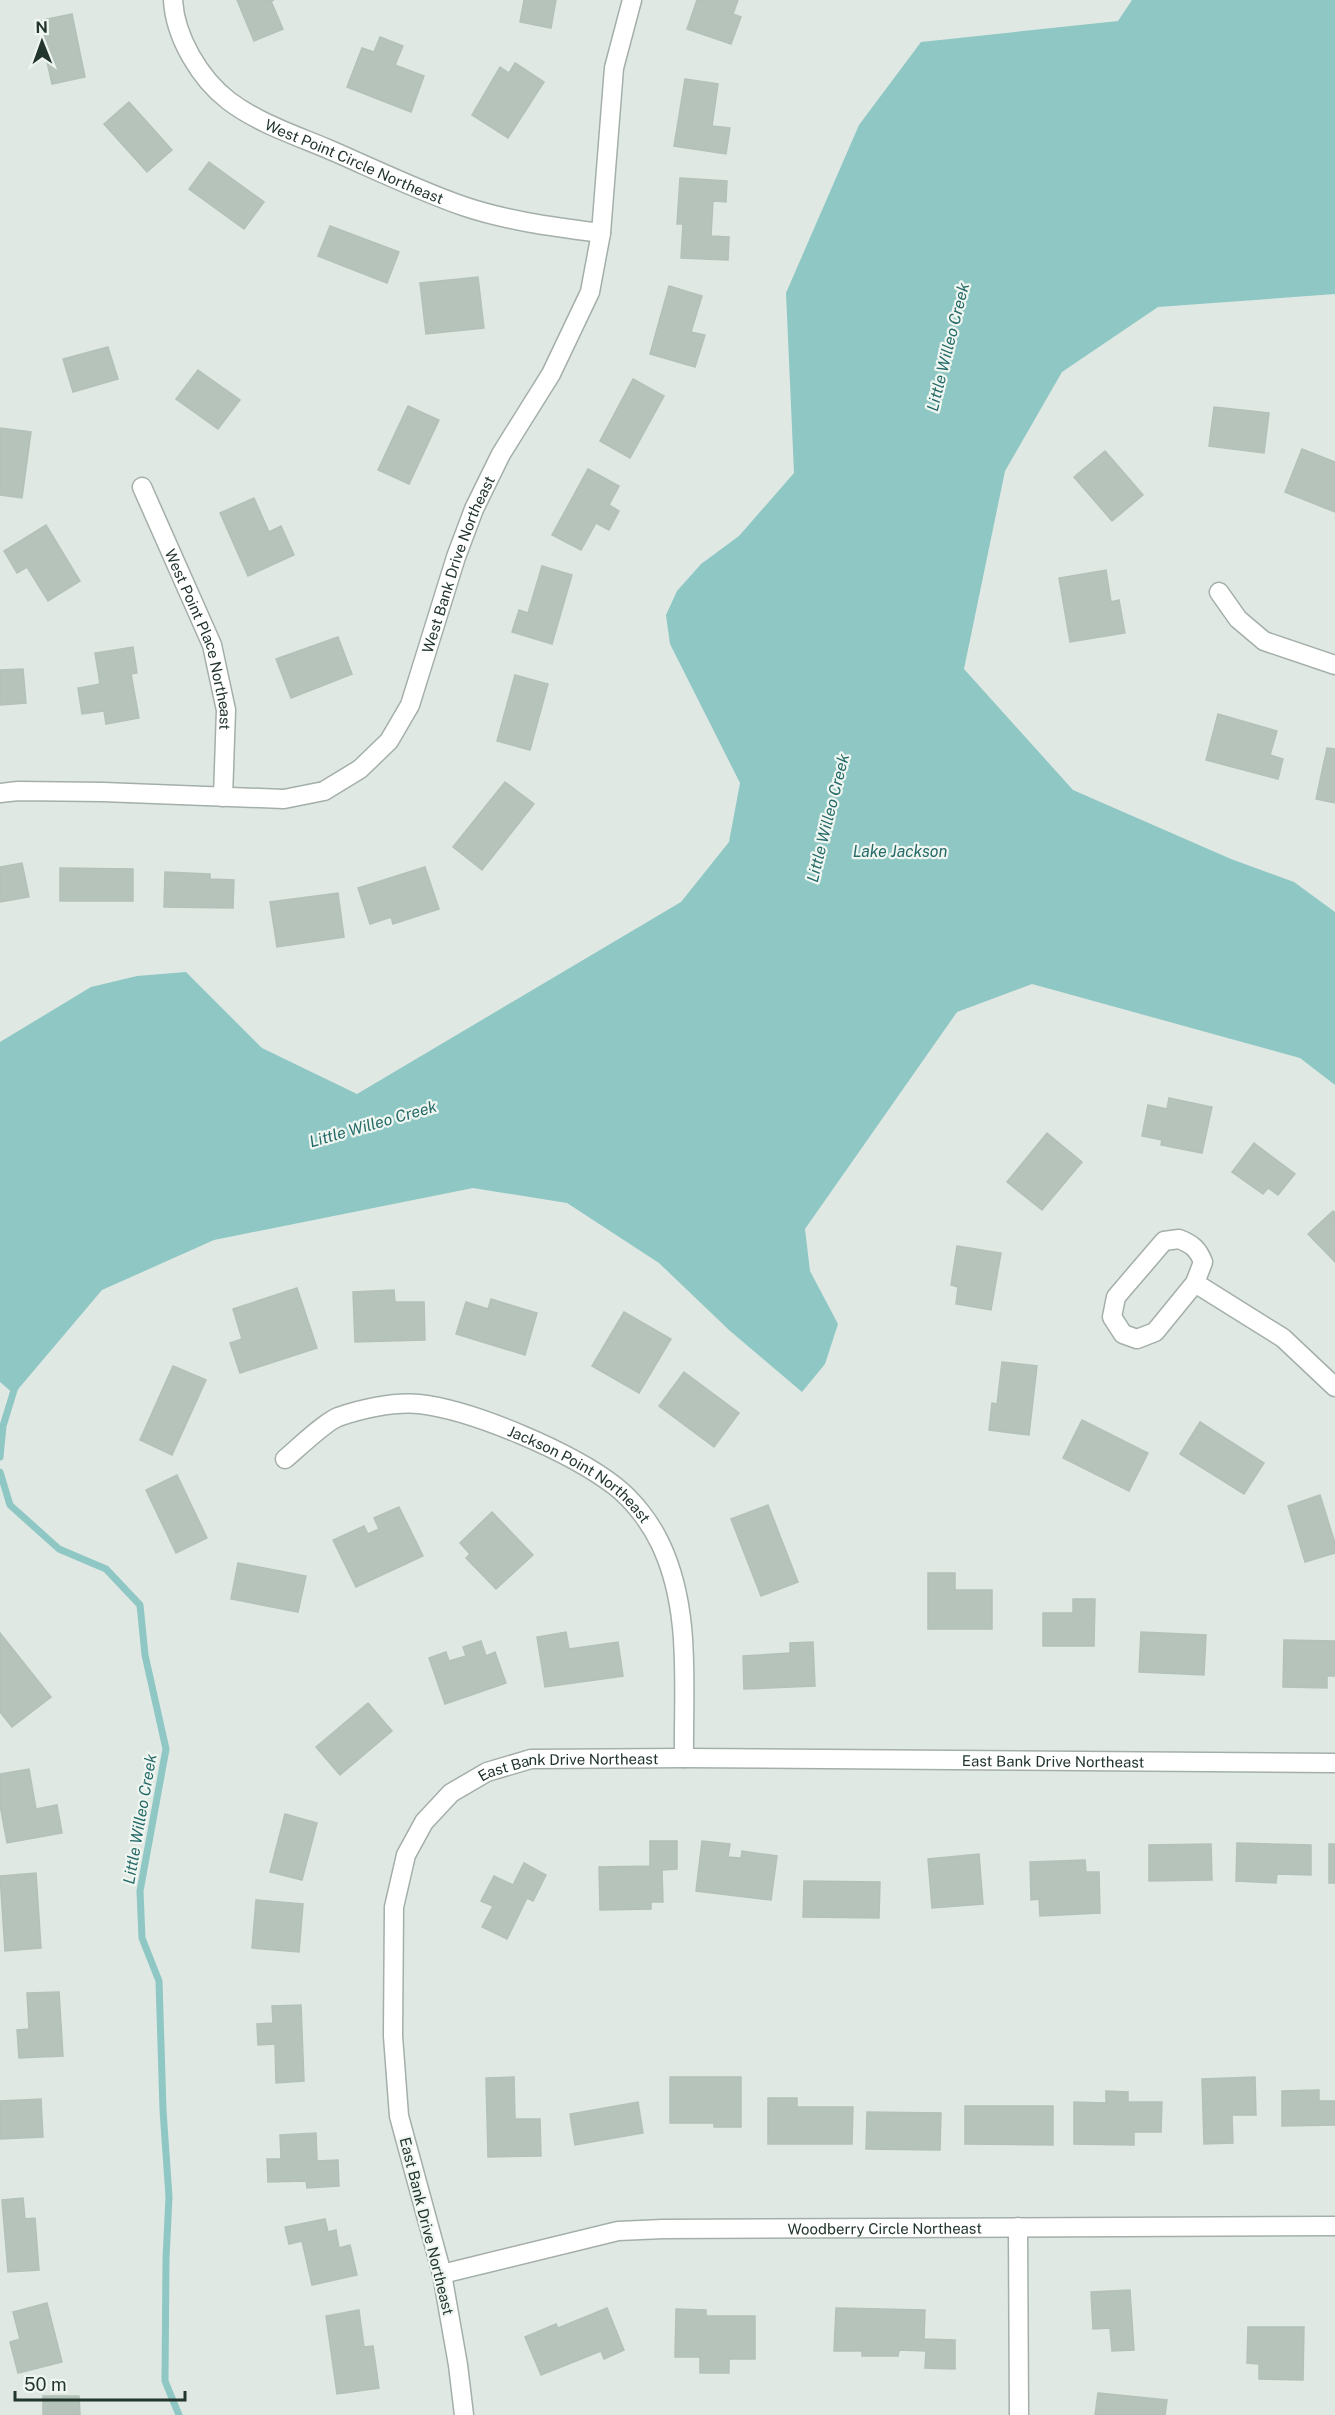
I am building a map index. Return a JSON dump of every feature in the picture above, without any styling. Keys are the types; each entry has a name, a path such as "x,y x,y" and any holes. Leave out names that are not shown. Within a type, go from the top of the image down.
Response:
{"street":[{"name":"West Point Circle Northeast","path":"173,0 173,10 187,50 206,78 229,101 269,124 463,206 522,222 601,234"},
{"name":"West Bank Drive Northeast","path":"0,793 82,792 284,799 324,791 360,769 389,741 410,705 456,556 474,509 501,454 551,374 590,292 601,234 614,68 633,0"},
{"name":"West Point Place Northeast","path":"142,487 212,645 226,710 223,797"},
{"path":"1219,592 1238,619 1264,641 1335,665"},
{"path":"1179,1239 1192,1244 1199,1251 1203,1262 1196,1282 1155,1332 1137,1339 1123,1334 1112,1317 1116,1297 1164,1241 1179,1239"},
{"path":"1196,1282 1283,1338 1335,1387"},
{"name":"Jackson Point Northeast","path":"285,1460 335,1418 373,1408 416,1404 447,1408 540,1444 585,1465 617,1487 646,1519 659,1542 678,1596 683,1637 684,1758"},
{"name":"East Bank Drive Northeast","path":"464,2415 442,2274 399,2116 393,2037 394,1907 406,1855 424,1822 451,1793 487,1772 531,1759 1335,1763"},
{"name":"Woodberry Circle Northeast","path":"442,2274 471,2265 618,2231 1335,2226"},
{"path":"1018,2228 1019,2415"}],"water":[{"name":"Lake Jackson","path":"1132,0 1335,0 1335,294 1158,307 1062,372 1005,471 964,669 1073,790 1231,859 1294,882 1335,912 1335,1085 1300,1058 1032,984 957,1012 805,1229 810,1271 838,1324 825,1364 802,1392 729,1330 659,1263 567,1203 473,1188 214,1240 102,1290 14,1394 0,1382 0,1042 91,987 137,976 186,972 262,1048 357,1094 681,902 729,842 740,783 670,644 666,615 677,591 701,564 739,536 794,473 786,293 859,125 921,42 1118,21"}],"building":[{"path":"237,0 274,0 271,1 283,29 254,41"},
{"path":"524,0 556,0 551,28 520,22"},
{"path":"697,0 738,0 733,14 741,17 731,44 687,29"},
{"path":"72,14 85,77 52,84 38,21"},
{"path":"380,37 403,46 395,65 424,76 411,112 347,87 362,48 374,52"},
{"path":"515,63 544,82 508,138 472,115 500,67 509,73"},
{"path":"685,79 718,84 712,126 730,128 726,154 674,146"},
{"path":"129,102 172,150 147,172 104,124"},
{"path":"209,162 264,202 244,229 189,189"},
{"path":"680,178 727,181 726,202 713,201 711,236 729,237 728,260 681,258 683,224 677,224"},
{"path":"330,226 399,252 387,283 318,256"},
{"path":"478,277 484,328 426,334 420,283"},
{"path":"669,286 702,296 691,332 705,335 695,367 650,354"},
{"path":"108,347 118,379 73,392 63,359"},
{"path":"198,370 240,400 218,429 176,399"},
{"path":"633,379 664,396 630,458 600,441"},
{"path":"408,406 439,420 409,484 378,470"},
{"path":"1214,407 1269,413 1264,453 1209,446"},
{"path":"0,428 31,432 22,498 0,495"},
{"path":"1302,449 1335,462 1335,512 1285,492"},
{"path":"1105,451 1143,495 1112,521 1074,477"},
{"path":"588,469 619,486 609,505 619,511 609,530 596,523 581,550 552,535"},
{"path":"254,498 269,532 281,526 294,555 248,576 220,513"},
{"path":"46,525 80,581 48,601 27,567 17,573 4,551"},
{"path":"542,566 572,575 552,644 512,632 519,610 528,613"},
{"path":"1106,570 1111,602 1119,600 1125,633 1070,642 1059,578"},
{"path":"338,637 352,674 291,698 276,659"},
{"path":"133,647 137,673 131,674 139,718 106,724 104,711 82,714 78,688 100,684 95,653"},
{"path":"23,669 26,703 0,705 0,670"},
{"path":"515,675 548,684 530,750 497,741"},
{"path":"1218,714 1277,731 1270,755 1283,759 1278,779 1206,760"},
{"path":"1327,748 1335,749 1335,803 1316,799"},
{"path":"505,782 534,804 482,870 453,847"},
{"path":"22,863 29,897 0,902 0,867"},
{"path":"425,867 439,909 393,924 391,917 370,924 358,888"},
{"path":"60,868 133,869 133,901 60,901"},
{"path":"165,872 210,874 210,879 234,880 233,908 164,907"},
{"path":"338,893 344,937 277,947 270,902"},
{"path":"1169,1098 1212,1107 1202,1153 1161,1145 1162,1140 1142,1136 1148,1105 1167,1109"},
{"path":"1047,1133 1082,1162 1042,1210 1007,1182"},
{"path":"1254,1143 1295,1174 1278,1195 1268,1188 1263,1194 1232,1172"},
{"path":"1333,1211 1335,1213 1335,1262 1308,1234"},
{"path":"957,1246 1001,1253 991,1310 956,1304 958,1287 951,1285"},
{"path":"297,1288 317,1348 240,1373 230,1343 242,1339 233,1309"},
{"path":"394,1290 395,1302 424,1302 425,1340 355,1342 353,1292"},
{"path":"491,1299 537,1313 525,1355 456,1334 466,1302 488,1309"},
{"path":"624,1312 671,1339 639,1393 592,1366"},
{"path":"1002,1362 1037,1366 1029,1435 989,1430 992,1403 997,1404"},
{"path":"173,1366 206,1380 172,1455 140,1440"},
{"path":"684,1372 739,1413 714,1447 659,1406"},
{"path":"1082,1420 1148,1453 1129,1491 1063,1458"},
{"path":"1200,1422 1264,1463 1244,1494 1180,1454"},
{"path":"177,1475 207,1538 176,1553 146,1490"},
{"path":"1320,1495 1335,1543 1335,1553 1305,1562 1288,1506"},
{"path":"768,1505 798,1582 761,1596 731,1519"},
{"path":"399,1507 423,1556 356,1587 333,1540 364,1526 368,1534 379,1529 374,1518"},
{"path":"492,1512 533,1555 496,1589 466,1558 470,1554 460,1543"},
{"path":"238,1563 306,1576 298,1612 231,1599"},
{"path":"928,1573 955,1573 955,1590 992,1590 992,1629 928,1629"},
{"path":"1073,1599 1095,1599 1094,1646 1043,1646 1043,1613 1073,1613"},
{"path":"566,1632 569,1649 618,1642 623,1676 545,1687 537,1637"},
{"path":"1141,1632 1206,1635 1204,1675 1139,1672"},
{"path":"0,1633 51,1697 12,1727 0,1712"},
{"path":"1284,1640 1335,1641 1335,1676 1327,1676 1327,1688 1283,1687"},
{"path":"481,1641 486,1656 495,1652 506,1683 445,1704 429,1658 446,1652 449,1661 466,1656 463,1647"},
{"path":"813,1642 815,1686 744,1689 743,1656 790,1653 790,1643"},
{"path":"368,1703 392,1731 340,1775 316,1747"},
{"path":"29,1769 36,1809 57,1805 62,1833 7,1843 0,1805 0,1774"},
{"path":"285,1814 317,1823 302,1880 270,1872"},
{"path":"650,1841 677,1841 677,1869 662,1870 663,1902 651,1902 651,1909 600,1910 599,1867 650,1866"},
{"path":"702,1841 730,1844 728,1857 741,1858 742,1851 777,1856 771,1900 696,1891"},
{"path":"1237,1843 1311,1845 1311,1875 1277,1874 1276,1883 1236,1881"},
{"path":"1211,1844 1212,1880 1149,1881 1149,1845"},
{"path":"1329,1844 1335,1844 1335,1883 1329,1883"},
{"path":"979,1854 983,1904 932,1908 928,1859"},
{"path":"1085,1860 1086,1872 1099,1872 1100,1913 1040,1916 1039,1899 1031,1900 1030,1862"},
{"path":"524,1863 546,1875 533,1901 527,1898 507,1939 482,1927 493,1906 481,1901 494,1876 513,1885"},
{"path":"36,1873 41,1948 5,1951 0,1876"},
{"path":"804,1881 880,1882 879,1918 803,1917"},
{"path":"256,1900 303,1904 299,1952 252,1948"},
{"path":"59,1992 63,2056 19,2058 17,2030 29,2029 27,1993"},
{"path":"301,2005 304,2081 276,2083 275,2044 258,2045 257,2024 273,2023 272,2006"},
{"path":"514,2077 515,2119 540,2119 541,2156 488,2157 486,2078"},
{"path":"670,2077 741,2077 741,2127 714,2127 714,2123 670,2123"},
{"path":"1255,2077 1256,2115 1232,2115 1233,2143 1204,2144 1202,2079"},
{"path":"1319,2090 1319,2101 1335,2101 1335,2125 1282,2126 1282,2091"},
{"path":"1106,2091 1128,2092 1128,2102 1162,2102 1161,2132 1134,2132 1134,2145 1074,2144 1074,2102 1106,2103"},
{"path":"768,2098 797,2098 797,2107 853,2107 852,2144 768,2144"},
{"path":"41,2099 43,2137 0,2139 0,2101"},
{"path":"638,2102 643,2133 575,2145 570,2114"},
{"path":"965,2106 1053,2106 1053,2145 965,2144"},
{"path":"867,2112 941,2113 940,2150 866,2149"},
{"path":"316,2133 317,2161 338,2160 339,2186 307,2188 306,2181 268,2182 267,2159 281,2159 280,2135"},
{"path":"23,2198 25,2219 35,2218 39,2270 8,2272 2,2200"},
{"path":"325,2219 328,2232 336,2230 339,2248 350,2245 357,2275 312,2285 302,2241 289,2244 285,2227"},
{"path":"1130,2290 1134,2350 1112,2351 1110,2328 1093,2329 1091,2292"},
{"path":"47,2303 62,2362 18,2373 10,2342 20,2339 13,2312"},
{"path":"607,2308 624,2350 604,2359 601,2351 541,2375 525,2337 556,2324 558,2328"},
{"path":"836,2308 925,2310 924,2339 955,2340 955,2369 925,2368 926,2351 899,2350 898,2356 862,2356 862,2351 834,2351"},
{"path":"676,2309 706,2310 706,2316 755,2316 755,2359 729,2359 729,2373 700,2373 700,2357 675,2357"},
{"path":"359,2310 364,2347 373,2346 379,2388 337,2394 326,2316"},
{"path":"1248,2327 1304,2327 1303,2380 1259,2379 1259,2364 1247,2363"},
{"path":"1098,2393 1167,2400 1165,2415 1095,2415"},
{"path":"43,2396 79,2396 80,2415 43,2415"}],"waterway":[{"name":"Little Willeo Creek","path":"0,1457 3,1426 15,1387"},
{"name":"Little Willeo Creek","path":"0,1472 10,1505 59,1549 106,1569 140,1605 145,1655 166,1749 140,1891 142,1938 159,1981 163,2110 169,2197 165,2381 179,2415"}]}
